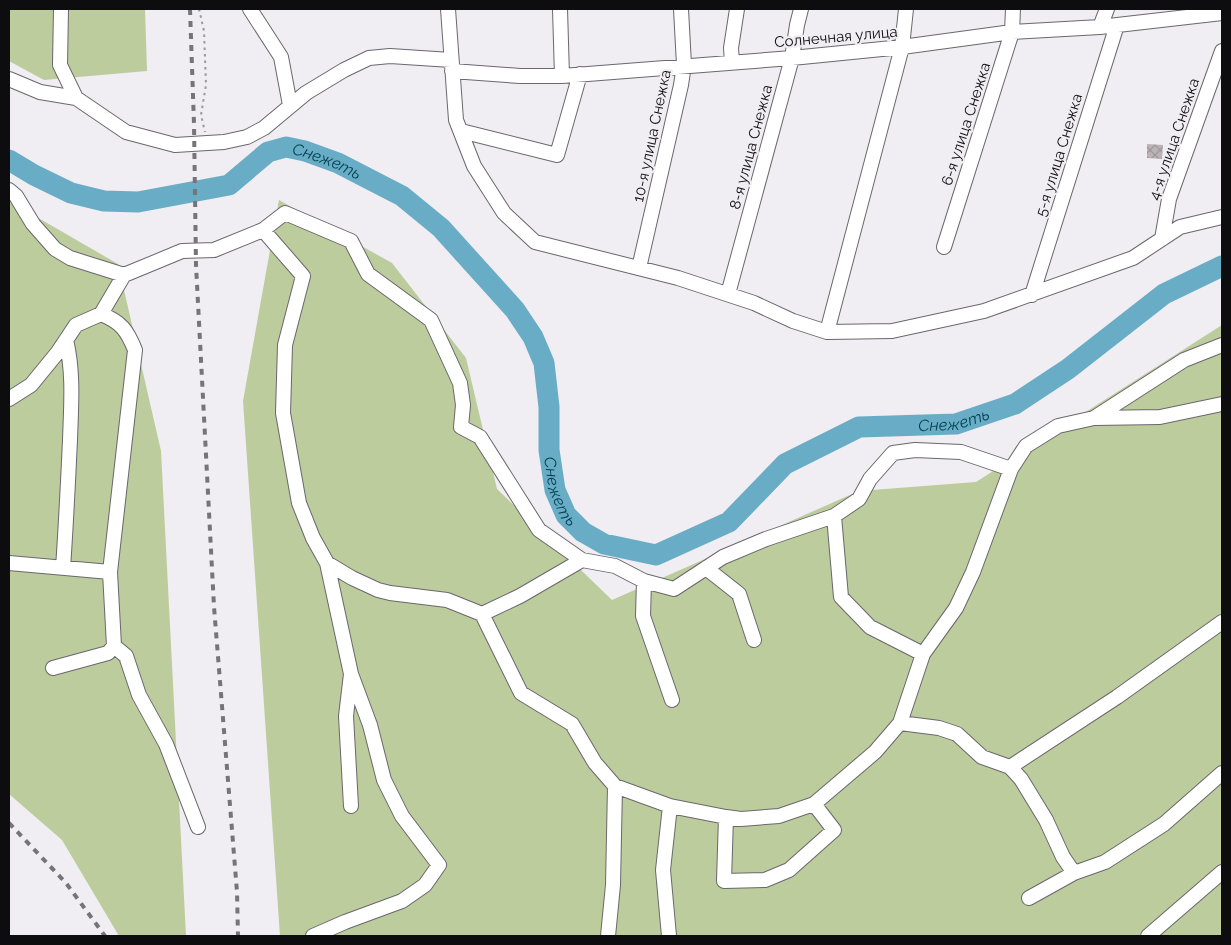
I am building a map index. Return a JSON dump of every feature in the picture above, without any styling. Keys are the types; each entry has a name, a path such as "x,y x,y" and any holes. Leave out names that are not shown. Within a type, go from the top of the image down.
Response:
{"street":[{"path":"61,9 60,65 76,98"},
{"path":"250,9 281,57 290,105"},
{"path":"448,9 456,120 474,166 504,213 535,242 678,278 754,303 793,321 826,332 892,331 984,311 1133,258 1180,227 1222,217"},
{"path":"560,9 562,76"},
{"name":"10-я улица Снежка","path":"640,268 682,85 684,66 682,9"},
{"path":"732,62 731,48 737,9"},
{"name":"8-я улица Снежка","path":"728,294 792,58 801,9"},
{"path":"826,332 902,47 906,9"},
{"name":"6-я улица Снежка","path":"944,247 1012,32 1013,9"},
{"path":"1100,27 1107,9"},
{"name":"Солнечная улица","path":"76,98 126,132 175,145 208,144 247,137 264,128 306,93 337,74 369,58 390,56 520,76 562,76 792,58 902,47 1012,32 1100,27 1222,13"},
{"name":"5-я улица Снежка","path":"1032,295 1117,25"},
{"name":"4-я улица Снежка","path":"1162,239 1169,199 1222,51"},
{"path":"461,131 558,155 580,74"},
{"path":"9,79 40,92 76,98"},
{"path":"9,190 16,196 33,224 55,249 70,258 124,275"},
{"path":"9,399 31,386 76,325 101,314 124,275 182,250 214,250 263,230 284,213 351,241 368,274 431,320 460,383 463,405 460,427 480,437 539,530 582,560 615,566 644,581 674,589 723,557 766,539 834,516 859,499 870,479 893,453 916,450 961,452 1011,469"},
{"path":"263,230 303,276 285,346 283,413 299,503 313,538 327,563 351,674 370,725 384,780 402,816 440,865 425,885 402,901 313,936"},
{"path":"54,668 108,653 114,646 110,572 135,350 128,332 113,318 101,314"},
{"path":"63,568 72,391 66,340"},
{"path":"1094,418 1184,360 1222,345"},
{"path":"327,563 352,578 378,590 447,600 482,614 521,693 572,724 595,763 615,786 670,806 726,818 741,819 779,816 814,804 874,752 900,723 923,654 956,608 973,572 1011,469 1026,446 1058,426 1094,418 1160,417 1222,404"},
{"path":"834,516 842,597 870,627 923,654"},
{"path":"482,614 520,596 582,560"},
{"path":"9,563 110,572"},
{"path":"706,568 739,594 754,640"},
{"path":"644,581 643,616 672,700"},
{"path":"1010,767 1117,697 1222,622"},
{"path":"114,646 126,656 139,695 166,744 198,827"},
{"path":"351,674 346,716 351,806"},
{"path":"900,723 939,728 957,734 982,757 1010,767 1021,780 1041,812 1063,857 1074,873"},
{"path":"1029,898 1074,873 1105,862 1164,824 1222,772"},
{"path":"608,936 613,884 615,786"},
{"path":"726,818 724,881 765,880 789,870 834,830 814,804"},
{"path":"669,936 663,870 670,806"},
{"path":"1148,936 1222,872"}],"path":[{"path":"199,9 204,31 206,85 201,115 208,144"}],"green space":[{"path":"9,9 145,9 147,71 44,80 9,61"},
{"path":"279,200 392,263 466,358 497,489 612,600 859,491 976,482 1222,325 1222,936 280,936 243,401"},
{"path":"9,201 118,264 161,451 186,936 119,936 62,840 9,794"}],"building":[{"path":"1147,144 1163,145 1162,159 1147,158"}],"waterway":[{"name":"Снежеть","path":"9,160 71,193 104,201 138,202 229,185 268,152 286,147 305,151 338,163 402,196 441,228 515,310 533,337 544,363 549,407 549,450 555,490 566,515 583,532 604,544 656,555 729,522 785,464 859,427 956,424 1015,404 1068,369 1164,294 1222,266"}],"railway":[{"path":"190,9 196,265 214,607 237,892 238,936"},
{"path":"9,823 66,883 105,936"}]}
